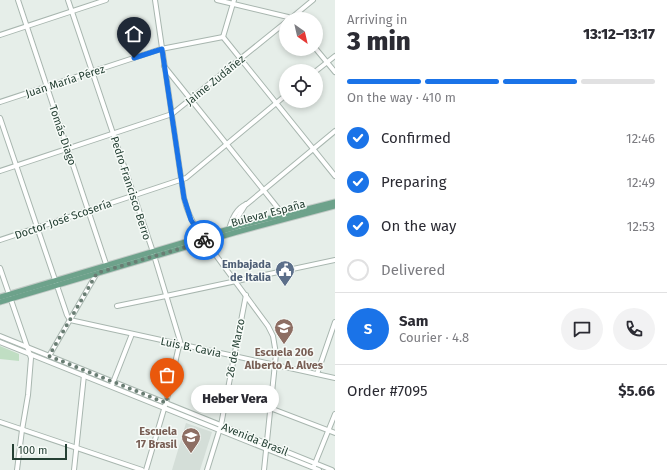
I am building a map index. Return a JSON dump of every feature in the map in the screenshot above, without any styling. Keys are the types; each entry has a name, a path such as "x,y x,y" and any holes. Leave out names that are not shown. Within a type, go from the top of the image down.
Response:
{"main road":[{"name":"Bulevar España","path":"0,297 10,296 56,283 204,239 237,232 335,202"},
{"name":"Bulevar España","path":"204,239 239,226 335,206"},
{"name":"Bulevar España","path":"56,283 97,273 107,268"},
{"name":"Bulevar España","path":"0,302 10,296"}],"street":[{"name":"Tomás Diago","path":"18,0 107,268"},
{"name":"Pedro Francisco Berro","path":"68,0 134,195 180,341 166,403 146,470"},
{"path":"0,35 106,0"},
{"path":"154,0 187,210 191,220 268,326 273,336 276,354 264,470"},
{"path":"218,0 234,2 279,14"},
{"path":"298,12 313,0"},
{"path":"234,2 223,37 335,176"},
{"name":"Jaime Zudáñez","path":"0,171 172,114 279,28"},
{"name":"Juan María Pérez","path":"0,102 162,49 223,37"},
{"path":"322,56 335,72"},
{"path":"323,65 335,56"},
{"path":"164,66 285,217"},
{"name":"Doctor José Scosería","path":"0,240 186,178 279,101"},
{"path":"0,118 70,320"},
{"path":"237,232 239,226 238,217 247,204 335,131"},
{"path":"229,229 236,212 240,207 247,204"},
{"path":"117,306 335,260"},
{"path":"0,268 28,347 31,364 17,470"},
{"path":"49,356 97,273"},
{"name":"26 de Marzo","path":"207,470 220,430 233,356 246,296"},
{"name":"Luis B. Cavia","path":"70,320 335,378"},
{"path":"317,374 335,322"},
{"path":"111,387 132,334"},
{"name":"Avenida Brasil","path":"0,336 221,425 266,444 319,470"},
{"name":"Avenida Brasil","path":"0,342 266,449 314,467 332,470"},
{"path":"74,470 84,370"},
{"path":"270,408 335,433"},
{"path":"314,467 335,414"},
{"path":"0,422 142,470"}],"shaded area":[{"name":"Escuela 17 Brasil","path":"186,423 212,432 200,470 172,470"}],"green space":[{"path":"0,346 19,354 19,361 0,359"}],"way so far":[{"path":"167,399 166,403 49,356 97,273 206,241 204,240"}],"place":[{"name":"Embajada de Italia","path":"285,287"},
{"name":"Escuela 206 Alberto A. Alves","path":"284,345"},
{"name":"Heber Vera","path":"167,399"},
{"name":"Escuela 17 Brasil","path":"191,454"}],"route":[{"path":"134,58 162,49 184,198 191,220 204,240"}]}
